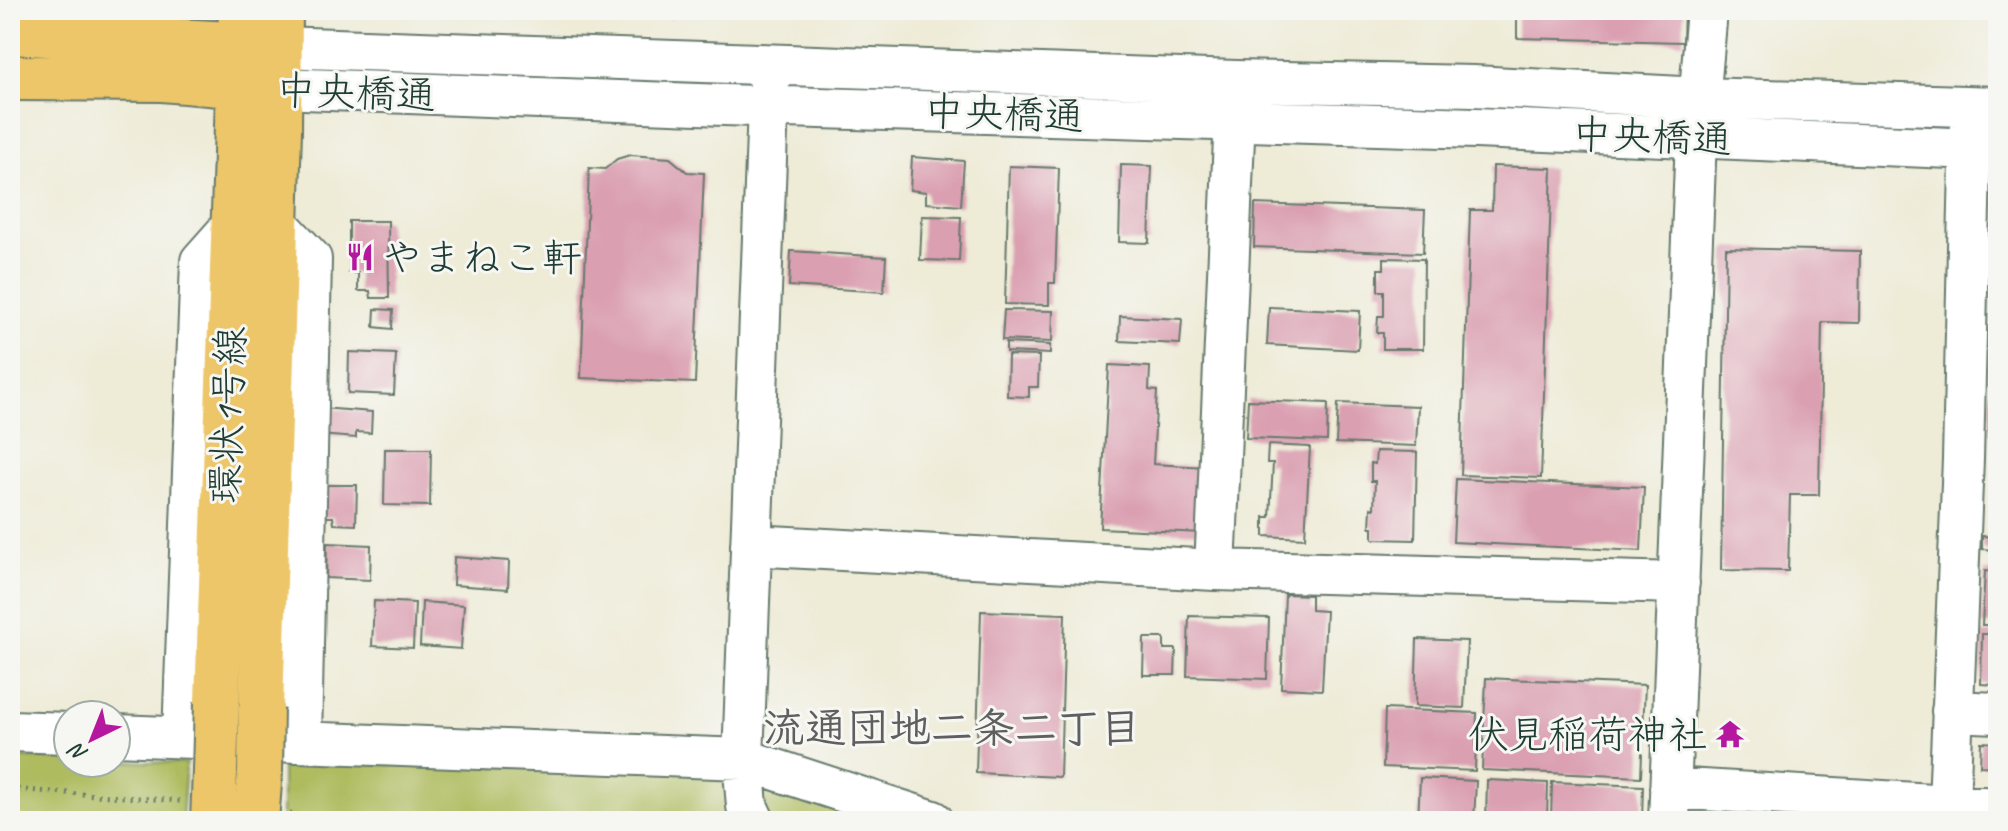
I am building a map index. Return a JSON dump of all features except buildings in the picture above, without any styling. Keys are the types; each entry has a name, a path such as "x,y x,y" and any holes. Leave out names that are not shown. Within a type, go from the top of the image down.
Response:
{"main road":[{"name":"中央橋通","path":"10,32 164,39 259,48"},
{"name":"中央橋通","path":"10,78 162,79 259,48"},
{"name":"環状1号線","path":"259,48 276,222 261,708 260,771 266,816"},
{"name":"環状1号線","path":"207,798 217,702 233,225 259,48"}],"street":[{"path":"1707,10 1696,137 1670,805 1949,805 1998,808"},
{"name":"中央橋通","path":"259,48 768,106 1236,101 1474,86 1701,98 1984,106"},
{"name":"中央橋通","path":"259,48 770,65 1696,137 1985,150"},
{"path":"754,821 747,806 743,759 770,65"},
{"path":"1215,570 1236,101"},
{"path":"1949,805 1952,711 1981,460 1984,106"},
{"path":"276,222 311,259 301,742"},
{"path":"183,737 201,261 233,225"},
{"path":"751,545 1215,570 1679,583"},
{"path":"1952,711 1998,713"},
{"path":"10,731 52,732"},
{"path":"132,735 743,759 933,821"}],"path":[{"path":"10,789 207,798"},
{"path":"266,816 341,821"}],"green space":[{"path":"10,757 52,758 52,779 132,779 132,761 186,763 182,821 10,821"},
{"path":"282,763 748,771 899,821 282,821"}],"place":[{"name":"やまねこ軒","path":"360,257"},
{"name":"伏見稲荷神社","path":"1730,734"}],"district":[{"name":"流通団地二条二丁目","path":"952,727"}]}
